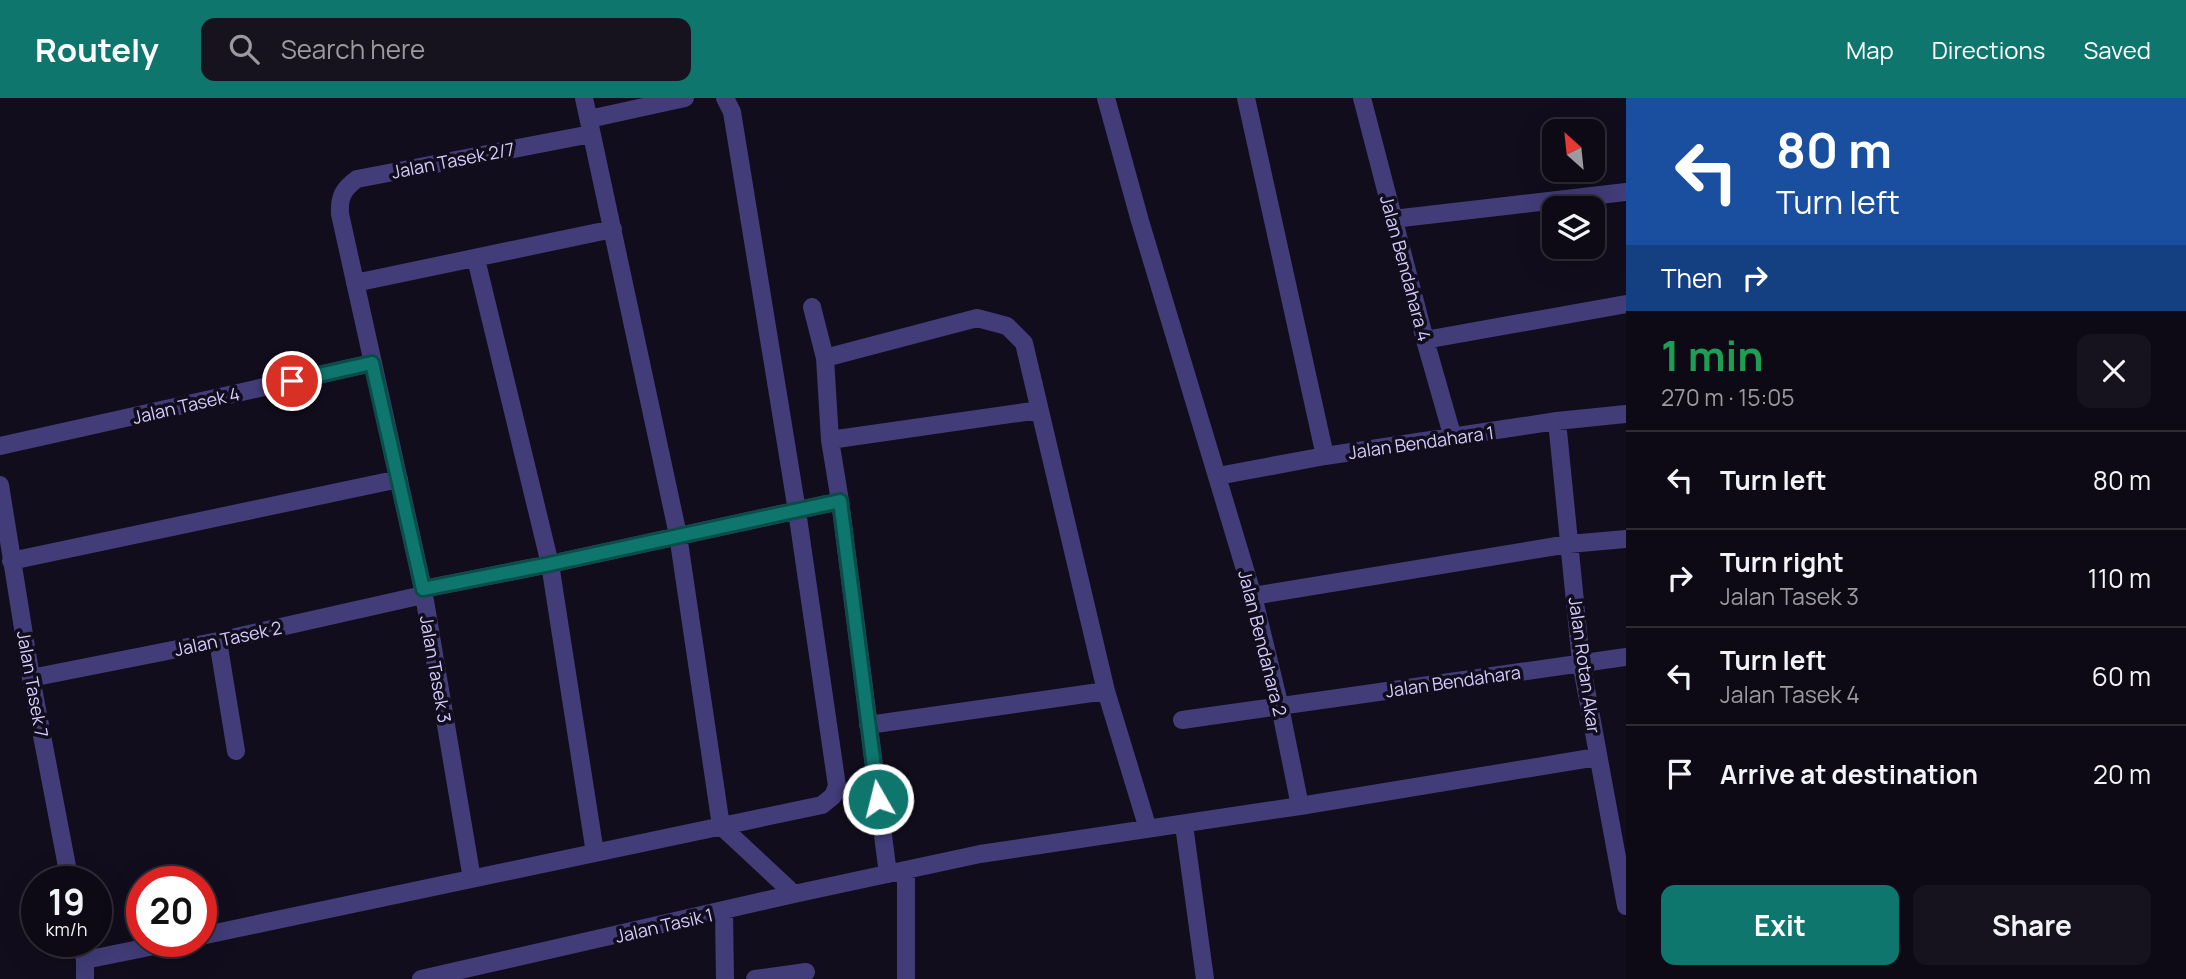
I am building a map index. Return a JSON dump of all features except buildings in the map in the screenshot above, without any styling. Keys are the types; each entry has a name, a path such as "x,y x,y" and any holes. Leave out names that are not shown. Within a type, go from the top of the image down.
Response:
{"street":[{"path":"584,98 678,535 721,826 794,894"},
{"name":"Jalan Tasek 2/7","path":"340,214 340,201 345,188 357,179 590,126 685,98"},
{"path":"217,933 822,806 833,796 837,786 797,511 732,112 725,98"},
{"name":"Jalan Bendahara 2","path":"1106,98 1140,221 1253,596 1280,707 1300,806"},
{"path":"1246,98 1325,456"},
{"name":"Jalan Bendahara 4","path":"1362,98 1425,340 1454,438"},
{"path":"1394,219 1626,192"},
{"name":"Jalan Tasek 3","path":"340,214 423,592 472,879"},
{"path":"355,283 614,229"},
{"path":"476,259 550,564 595,853"},
{"path":"1425,340 1626,303"},
{"path":"812,307 825,358 830,440 868,725 897,872 906,979"},
{"path":"825,358 977,318 1007,326 1024,343 1106,691 1148,829"},
{"name":"Jalan Tasek 4","path":"0,446 372,363"},
{"path":"830,440 1039,410"},
{"name":"Jalan Bendahara 1","path":"1218,477 1325,456 1557,421 1626,414"},
{"name":"Jalan Rotan Akar","path":"1557,421 1581,662 1626,906"},
{"path":"11,561 399,479"},
{"name":"Jalan Tasek 7","path":"0,485 31,678 67,866"},
{"name":"Jalan Tasek 2","path":"31,678 218,641 423,592 840,501"},
{"path":"1253,596 1569,544 1626,539"},
{"path":"218,641 236,751"},
{"name":"Jalan Bendahara","path":"1182,720 1626,657"},
{"path":"868,725 1106,691"},
{"path":"897,872 980,854 1184,825 1597,757"},
{"path":"1184,825 1205,979"},
{"name":"Jalan Tasik 1","path":"421,979 897,872"},
{"path":"724,911 725,979"},
{"path":"85,960 126,952"},
{"path":"84,957 85,979"},
{"path":"755,979 806,972"}],"route":[{"path":"292,381 372,363 423,589 840,501 878,799"}]}
